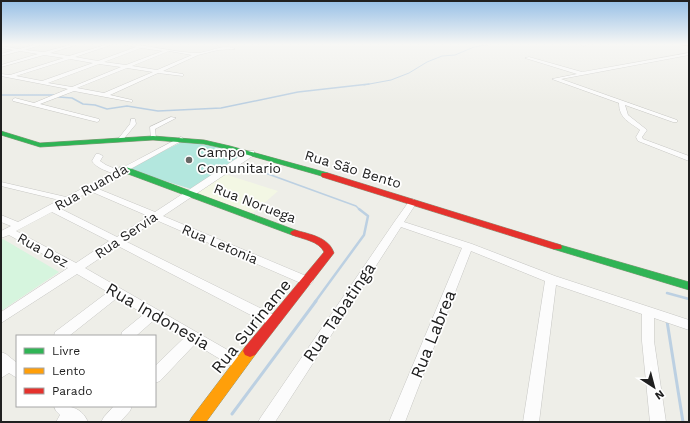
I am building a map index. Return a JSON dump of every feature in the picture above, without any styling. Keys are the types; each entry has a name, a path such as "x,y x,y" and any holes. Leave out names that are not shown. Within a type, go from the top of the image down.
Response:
{"street":[{"path":"11,77 51,64"},
{"path":"41,83 92,64"},
{"path":"107,64 181,75"},
{"path":"34,105 135,64"},
{"path":"100,94 110,94 176,64"},
{"path":"546,64 581,74"},
{"path":"636,64 555,79 675,121"},
{"path":"1,75 73,88 130,101"},
{"path":"15,100 97,120"},
{"path":"622,103 625,118 644,130 639,137 640,140 689,158"},
{"path":"153,138 152,128 173,118"},
{"path":"120,140 133,124 133,120"},
{"name":"Rua São Bento","path":"1,134 40,145 153,138 204,142 251,152 469,220 689,286"},
{"name":"Rua Ruanda","path":"5,234 180,139"},
{"name":"Rua Servia","path":"1,318 251,152"},
{"path":"99,156 96,161 97,164 121,171"},
{"name":"Rua Noruega","path":"121,171 190,193 324,244 329,250"},
{"path":"1,184 68,200"},
{"name":"Rua Letonia","path":"90,188 307,281"},
{"name":"Rua Tabatinga","path":"266,422 413,202"},
{"path":"52,208 274,321"},
{"path":"1,218 19,226"},
{"path":"398,223 468,246 551,279 689,325"},
{"name":"Rua Dez","path":"5,234 76,268"},
{"name":"Rua Labrea","path":"397,422 468,246"},
{"name":"Rua Suriname","path":"197,422 240,364 329,253 329,250"},
{"name":"Rua Indonesia","path":"76,268 240,364"},
{"path":"531,422 551,279"},
{"path":"61,335 116,292"},
{"path":"648,311 648,341 658,422"},
{"path":"128,335 153,313"},
{"path":"156,375 193,337"},
{"path":"109,422 124,407"}],"shaded area":[{"name":"Campo Comunitario","path":"184,141 246,152 191,189 126,169"},
{"path":"224,174 278,191 253,213 195,193"},
{"path":"3,239 59,272 1,311 1,240"}],"waterway":[{"path":"364,85 391,80 409,73 424,64"},
{"path":"59,97 72,98 83,104 95,105 107,109 127,106 158,111 221,108 298,92 369,84"},
{"path":"1,95 54,95"},
{"path":"246,166 356,206 359,209"},
{"path":"315,302 364,235 368,216 359,209"},
{"path":"667,293 689,299"},
{"path":"232,414 316,301"},
{"path":"667,321 683,422"}],"traffic: fast":[{"path":"1,133 40,145 153,138 204,142 228,147 325,175"},
{"path":"123,169 295,233"},
{"path":"557,247 689,286"}],"traffic: slow":[{"path":"197,422 250,351"}],"traffic: jam":[{"path":"325,175 557,247"},
{"path":"250,351 329,253 325,245 320,242 295,233"}],"place":[{"name":"Campo Comunitario","path":"189,160"}]}
